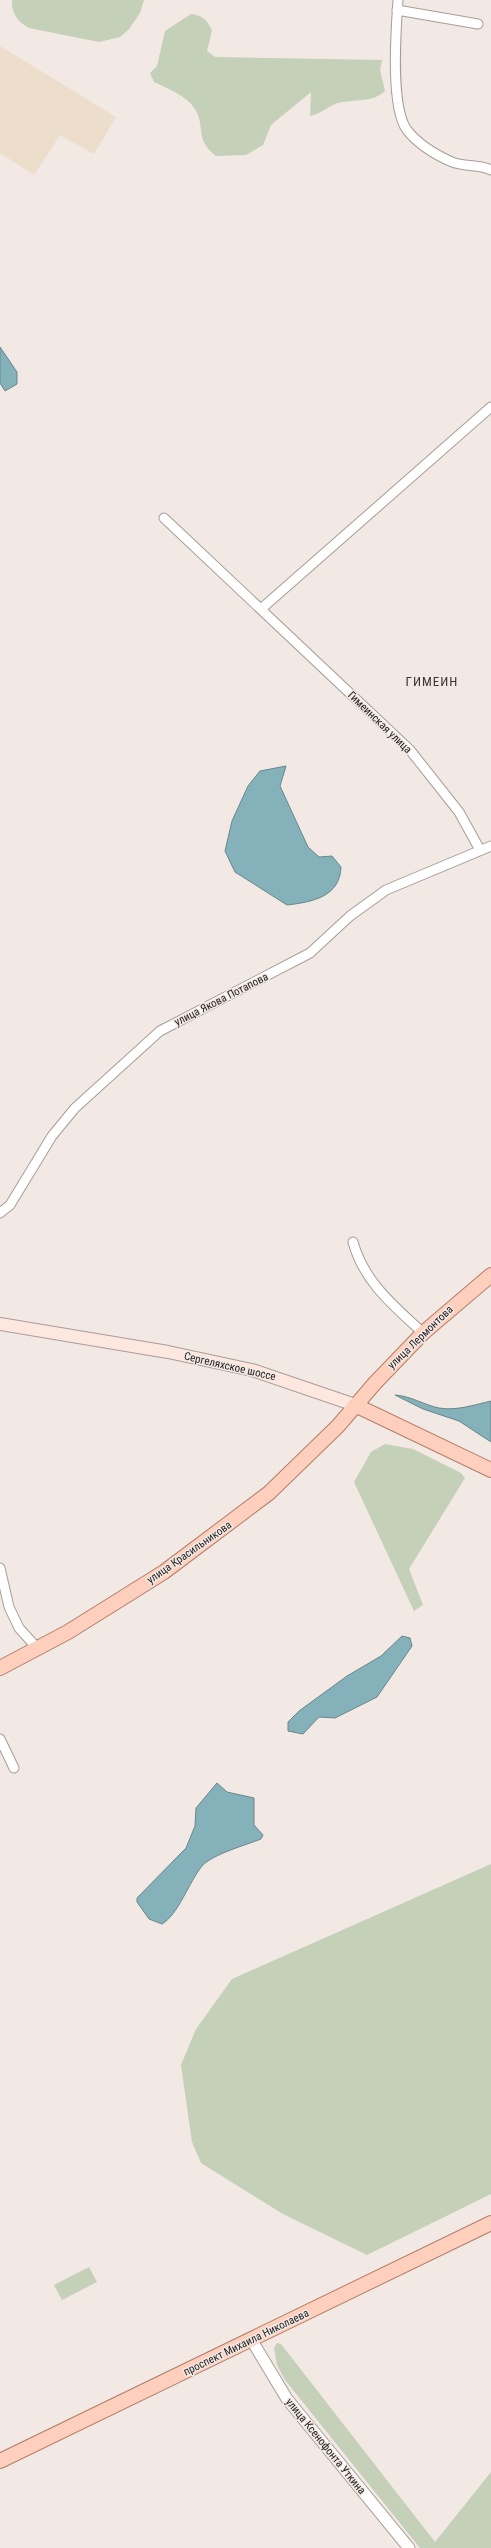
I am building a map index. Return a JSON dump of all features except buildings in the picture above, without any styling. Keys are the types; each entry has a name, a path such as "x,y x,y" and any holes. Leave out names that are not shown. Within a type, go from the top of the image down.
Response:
{"main road":[{"name":"улица Лермонтова","path":"354,1405 423,1332 491,1275"},
{"name":"Сергеляхское шоссе","path":"0,1324 146,1348 252,1370 354,1405 491,1470"},
{"name":"улица Красильникова","path":"0,1668 38,1649 164,1572 199,1548 270,1493 338,1426 354,1405"},
{"name":"проспект Михаила Николаева","path":"0,2461 491,2223"}],"street":[{"path":"398,0 398,102 407,130 431,151 453,163 491,170"},
{"path":"397,10 478,24"},
{"path":"261,609 491,407"},
{"name":"Гимеинская улица","path":"164,518 410,750 459,812 480,850"},
{"name":"улица Якова Потапова","path":"0,1213 10,1205 52,1136 74,1108 160,1031 310,953 350,916 386,890 491,846"},
{"path":"353,1242 358,1259 373,1285 423,1332"},
{"path":"0,1568 9,1607 19,1628 38,1649"},
{"path":"0,1740 14,1768"},
{"name":"улица Ксенофонта Уткина","path":"251,2339 287,2399 409,2548"}],"shaded area":[{"path":"0,46 116,117 94,154 60,135 34,175 0,153"}],"green space":[{"path":"12,0 144,0 140,13 129,29 120,37 99,42 29,28 16,17"},
{"path":"191,14 201,17 210,26 212,30 207,51 215,57 382,60 380,70 385,91 380,95 369,99 338,103 318,114 310,116 311,92 271,125 263,145 246,155 216,156 205,144 201,133 198,115 195,109 187,100 154,82 150,73 157,66 165,31"},
{"path":"385,1444 413,1449 461,1473 465,1478 409,1569 423,1605 414,1611 354,1482 371,1452"},
{"path":"491,1864 491,2194 367,2255 283,2214 201,2163 192,2142 181,2065 196,2029 232,1979"},
{"path":"89,2267 97,2282 62,2300 54,2285"},
{"path":"277,2343 281,2344 435,2542 491,2472 491,2548 420,2548 285,2380 277,2365 274,2348"}],"water":[{"path":"0,347 17,372 17,384 5,391 0,383"},
{"path":"286,766 280,786 308,847 319,857 332,856 341,867 336,885 323,896 315,900 287,905 235,872 225,851 232,821 248,786 260,771"},
{"path":"395,1395 407,1397 433,1407 445,1409 465,1407 491,1401 491,1442 459,1421 423,1409"},
{"path":"402,1636 410,1638 412,1646 377,1697 335,1718 319,1717 303,1734 288,1731 288,1722 299,1711 347,1676 381,1656"},
{"path":"217,1783 227,1792 254,1798 254,1825 263,1835 261,1839 222,1854 207,1862 197,1873 168,1920 162,1924 149,1919 137,1902 137,1898 186,1848 195,1826 196,1808"}],"district":[{"name":"ГИМЕИН","path":"432,681"}]}
